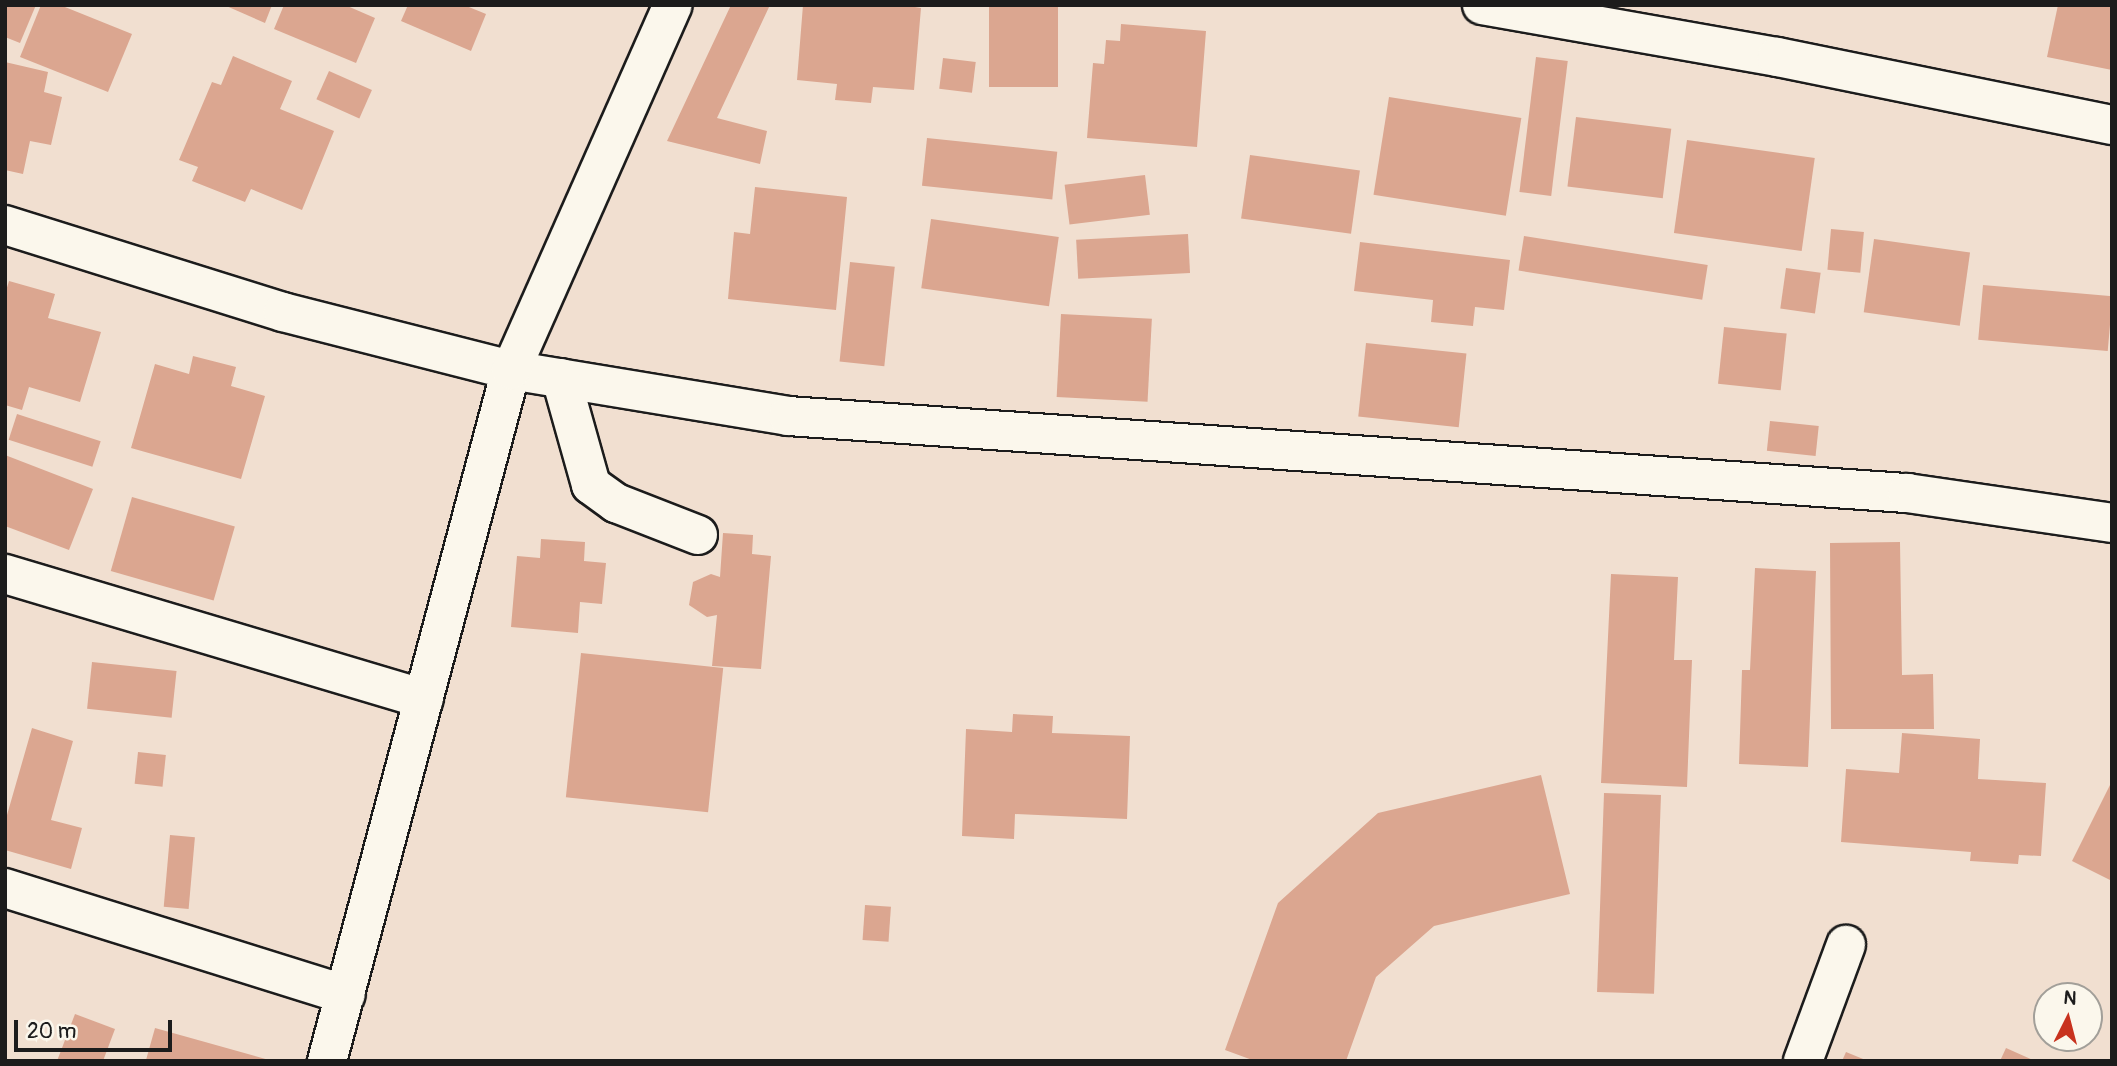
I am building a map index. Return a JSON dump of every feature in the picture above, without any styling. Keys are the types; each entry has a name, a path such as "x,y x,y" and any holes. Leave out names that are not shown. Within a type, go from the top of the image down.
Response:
{"street":[{"path":"327,1061 511,370 673,5"},
{"path":"1482,5 1777,57 2112,125"},
{"path":"5,225 283,312 511,370 788,416 1907,493 2112,523"},
{"path":"561,378 591,485 616,503 698,535"},
{"path":"5,574 424,699"},
{"path":"5,888 346,995"},
{"path":"1803,1061 1846,945"}],"building":[{"path":"5,5 36,5 20,43 5,37"},
{"path":"41,5 60,5 132,34 108,92 20,57"},
{"path":"224,5 272,5 265,23"},
{"path":"284,5 345,5 375,18 356,63 274,29"},
{"path":"408,5 464,5 486,14 471,51 401,21"},
{"path":"731,5 770,5 717,118 767,131 760,164 667,141"},
{"path":"803,5 903,5 921,8 914,90 873,87 871,103 835,100 837,84 797,80"},
{"path":"989,5 1058,5 1058,87 989,87"},
{"path":"2058,5 2112,5 2112,70 2047,57"},
{"path":"1121,24 1206,31 1197,147 1087,138 1093,63 1104,64 1106,40 1120,41"},
{"path":"233,56 292,81 280,109 334,131 302,210 251,189 245,202 192,181 198,167 179,160 212,82 221,85"},
{"path":"1536,57 1568,61 1551,196 1519,192"},
{"path":"943,58 976,62 972,93 939,89"},
{"path":"5,62 48,72 44,92 62,97 51,145 30,141 23,174 5,170"},
{"path":"329,71 372,90 359,118 316,99"},
{"path":"1389,97 1521,118 1506,216 1374,195"},
{"path":"1576,117 1671,129 1663,198 1567,186"},
{"path":"927,138 1057,152 1052,199 922,186"},
{"path":"1687,140 1815,158 1802,251 1674,233"},
{"path":"1250,155 1360,170 1351,234 1241,218"},
{"path":"1145,175 1150,215 1069,225 1065,185"},
{"path":"755,187 847,197 836,310 728,299 734,232 750,234"},
{"path":"931,219 1059,237 1049,306 921,288"},
{"path":"1831,229 1864,232 1860,273 1827,270"},
{"path":"1188,234 1190,273 1078,279 1076,240"},
{"path":"1524,236 1708,265 1702,300 1519,271"},
{"path":"1874,239 1970,252 1960,326 1864,312"},
{"path":"1360,242 1510,260 1504,310 1475,307 1473,326 1431,322 1433,300 1354,291"},
{"path":"850,262 895,267 884,366 840,361"},
{"path":"1786,268 1821,273 1815,313 1780,309"},
{"path":"9,281 55,294 48,318 101,332 80,402 29,387 22,410 5,405 5,294"},
{"path":"1983,285 2112,296 2108,351 1978,340"},
{"path":"1061,314 1152,319 1148,402 1057,397"},
{"path":"1724,327 1787,334 1781,390 1718,384"},
{"path":"1366,343 1466,354 1459,427 1358,417"},
{"path":"193,356 236,367 231,386 265,396 241,479 131,448 155,364 189,374"},
{"path":"17,414 101,441 92,467 9,440"},
{"path":"1770,421 1819,426 1816,456 1767,451"},
{"path":"5,455 93,489 69,550 5,526"},
{"path":"132,497 235,526 214,601 111,571"},
{"path":"723,533 753,535 752,554 771,556 761,669 712,666 717,615 707,617 689,605 693,582 711,574 720,577"},
{"path":"541,539 585,542 584,561 606,563 602,604 580,602 578,633 511,627 517,556 540,558"},
{"path":"1900,542 1902,675 1933,674 1934,729 1831,729 1830,543"},
{"path":"1755,568 1816,571 1808,767 1739,764 1742,670 1750,670"},
{"path":"1611,574 1678,577 1674,660 1692,660 1687,787 1601,783"},
{"path":"581,653 723,668 708,812 566,797"},
{"path":"92,662 177,671 172,718 87,709"},
{"path":"1013,714 1053,716 1052,733 1130,736 1127,819 1015,814 1014,839 962,836 966,729 1012,732"},
{"path":"32,728 73,741 51,820 82,828 71,869 5,850 5,822"},
{"path":"1902,733 1980,739 1978,779 2046,783 2041,856 2019,855 2018,864 1970,861 1971,852 1841,842 1846,769 1899,773"},
{"path":"138,752 166,755 163,787 135,784"},
{"path":"1541,775 1570,894 1434,926 1376,977 1346,1061 1255,1061 1225,1050 1278,903 1378,813"},
{"path":"2112,781 2112,881 2072,861"},
{"path":"1604,793 1661,795 1654,994 1597,992"},
{"path":"170,835 195,837 189,909 164,907"},
{"path":"865,905 891,907 888,942 863,940"},
{"path":"75,1014 115,1029 103,1061 57,1061"},
{"path":"155,1028 269,1061 149,1061 146,1060"},
{"path":"2006,1048 2035,1061 2000,1061"},
{"path":"1846,1052 1868,1061 1842,1061"}]}
